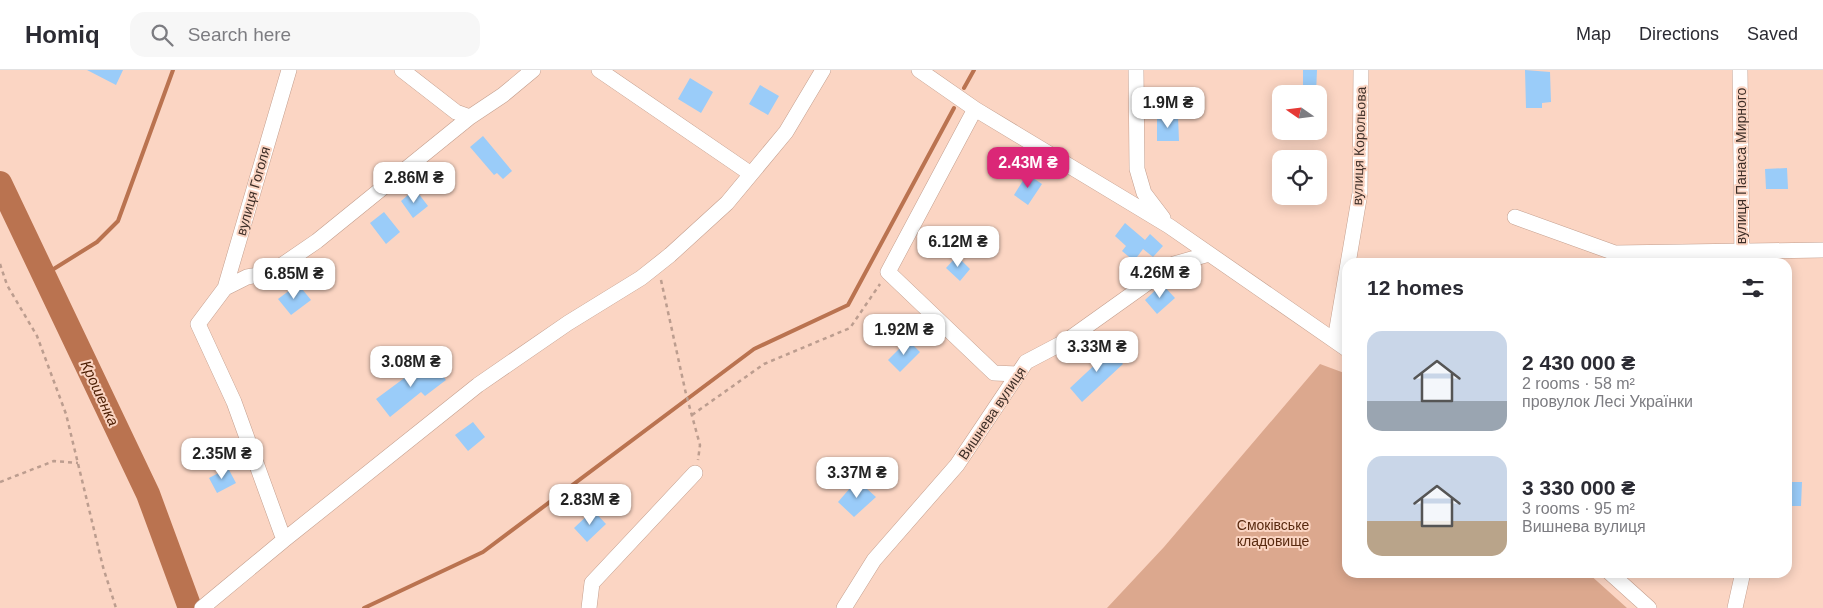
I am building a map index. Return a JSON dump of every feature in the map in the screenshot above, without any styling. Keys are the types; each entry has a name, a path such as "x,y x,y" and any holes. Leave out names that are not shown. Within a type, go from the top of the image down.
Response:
{"street":[{"name":"вулиця Гоголя","path":"284,540 234,402 198,324 225,288 289,70"},
{"path":"402,70 456,112 470,117"},
{"path":"225,288 246,276 264,274 273,270 310,246 470,117 504,95 533,70"},
{"path":"599,70 751,174"},
{"path":"202,608 478,385 568,323 641,278 658,264 727,203 786,132 823,70"},
{"path":"919,70 975,109 1169,226 1342,345"},
{"path":"1136,70 1137,168 1144,193 1169,226"},
{"name":"вулиця Корольова","path":"1349,258 1360,193 1361,70"},
{"name":"вулиця Панаса Мирного","path":"1740,70 1742,256"},
{"path":"975,109 888,272 994,373 1017,374"},
{"path":"1515,217 1615,253 1742,256 1823,250"},
{"name":"Вишнева вулиця","path":"844,608 874,560 957,465 1026,362 1066,341 1174,264 1209,254"},
{"name":"вулиця Корольова","path":"1335,340 1342,299"},
{"path":"589,608 592,583 695,473"},
{"path":"1616,578 1649,608"},
{"path":"1735,608 1742,578"}],"path":[{"path":"0,264 7,285 37,336 66,414 103,566 116,608"},
{"path":"658,264 686,394 700,445 695,473"},
{"path":"692,415 764,364 850,328 888,272"},
{"path":"0,482 54,461 78,463"}],"green space":[{"name":"Смоківське кладовище","path":"1320,364 1342,372 1342,578 1594,578 1627,608 1107,608 1164,547"}],"building":[{"path":"87,70 123,70 116,85"},
{"path":"1303,70 1317,70 1316,85 1303,85"},
{"path":"1525,70 1550,72 1551,102 1542,103 1542,108 1526,108"},
{"path":"690,78 713,92 701,113 678,99"},
{"path":"760,85 779,96 768,115 749,104"},
{"path":"1178,116 1179,141 1157,141 1157,117"},
{"path":"483,136 512,171 503,179 497,173 494,175 470,147"},
{"path":"1787,168 1788,189 1766,189 1765,169"},
{"path":"1027,174 1042,184 1028,205 1014,195"},
{"path":"415,189 428,206 413,218 401,201"},
{"path":"384,212 400,232 386,244 370,223"},
{"path":"1125,223 1145,240 1150,234 1163,246 1153,257 1143,249 1134,261 1122,251 1126,246 1115,236"},
{"path":"957,256 970,269 960,281 946,268"},
{"path":"298,284 311,300 291,315 278,299"},
{"path":"1162,284 1175,298 1157,314 1145,300"},
{"path":"908,340 920,352 900,372 888,360"},
{"path":"1101,341 1123,364 1082,402 1070,388 1102,358 1093,349"},
{"path":"430,359 446,380 425,396 421,392 390,417 376,399"},
{"path":"473,422 485,437 468,451 455,435"},
{"path":"228,468 236,483 217,493 209,478"},
{"path":"857,480 876,497 854,517 838,502"},
{"path":"1792,482 1802,482 1801,506 1792,506"},
{"path":"593,510 606,524 587,542 574,528"}],"waterway":[{"path":"44,275 97,242 118,221 173,70"},
{"path":"964,88 974,70"},
{"path":"364,608 483,552 754,349 848,305 954,108"},
{"name":"Крошенка","path":"0,183 148,494 190,608"}]}
